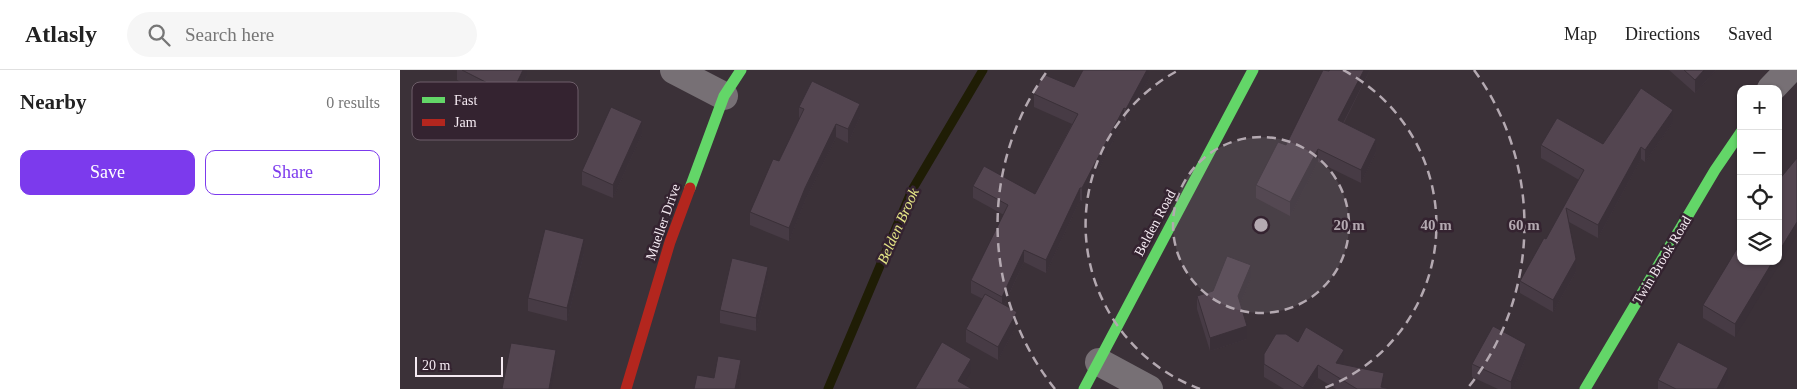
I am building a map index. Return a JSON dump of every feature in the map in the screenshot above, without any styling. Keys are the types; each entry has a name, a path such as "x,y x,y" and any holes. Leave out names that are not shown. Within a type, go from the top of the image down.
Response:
{"street":[{"path":"674,70 724,96"},
{"name":"Mueller Drive","path":"626,389 670,242 724,96 741,70"},
{"name":"Belden Road","path":"1084,389 1253,70"},
{"path":"1775,85 1789,70"},
{"name":"Twin Brook Road","path":"1585,389 1715,170 1737,138"},
{"path":"1099,362 1149,389"}],"building":[{"path":"462,70 523,70 517,82 486,82"},
{"path":"1083,70 1147,70 1126,109 1124,108 1082,188 1080,188 1046,260 1024,250 1002,297 971,280 1008,205 973,186 984,166 1035,194 1078,114 1034,94 1043,74 1074,87"},
{"path":"1323,70 1364,70 1338,120 1376,139 1361,170 1318,149 1290,202 1256,185 1278,142 1286,145"},
{"path":"1684,70 1704,70 1695,80"},
{"path":"812,81 860,104 848,129 836,124 805,188 789,228 750,212 773,159 779,161 804,109 799,107"},
{"path":"1641,88 1673,110 1645,150 1641,147 1598,225 1566,208 1576,259 1553,300 1520,281 1544,238 1546,239 1584,170 1541,145 1557,118 1603,144"},
{"path":"611,107 642,121 613,185 582,171"},
{"path":"1797,158 1797,222 1782,246 1782,220 1782,176"},
{"path":"545,229 584,239 567,308 528,298"},
{"path":"1737,249 1737,265 1771,265 1735,324 1703,305"},
{"path":"1227,256 1251,265 1238,296 1247,326 1210,338 1197,296 1213,291"},
{"path":"732,258 768,267 756,318 720,310"},
{"path":"985,294 1017,312 998,347 966,329"},
{"path":"1493,326 1526,344 1511,382 1472,364"},
{"path":"1306,327 1344,350 1336,363 1384,373 1381,387 1390,389 1357,389 1318,365 1303,388 1264,364 1264,354 1276,334 1286,334 1298,342"},
{"path":"942,342 971,359 958,381 972,389 915,389"},
{"path":"1678,342 1728,368 1717,389 1676,389 1658,380"},
{"path":"511,343 556,350 549,389 502,389"},
{"path":"718,356 741,360 735,389 694,389 697,375 714,378"}],"waterway":[{"name":"Belden Brook","path":"828,389 912,190 983,70"}],"traffic: fast":[{"path":"690,188 724,96 741,70"},
{"path":"1084,389 1253,70"},
{"path":"1585,389 1715,170 1737,138"}],"traffic: jam":[{"path":"626,389 670,242 690,188"}]}
